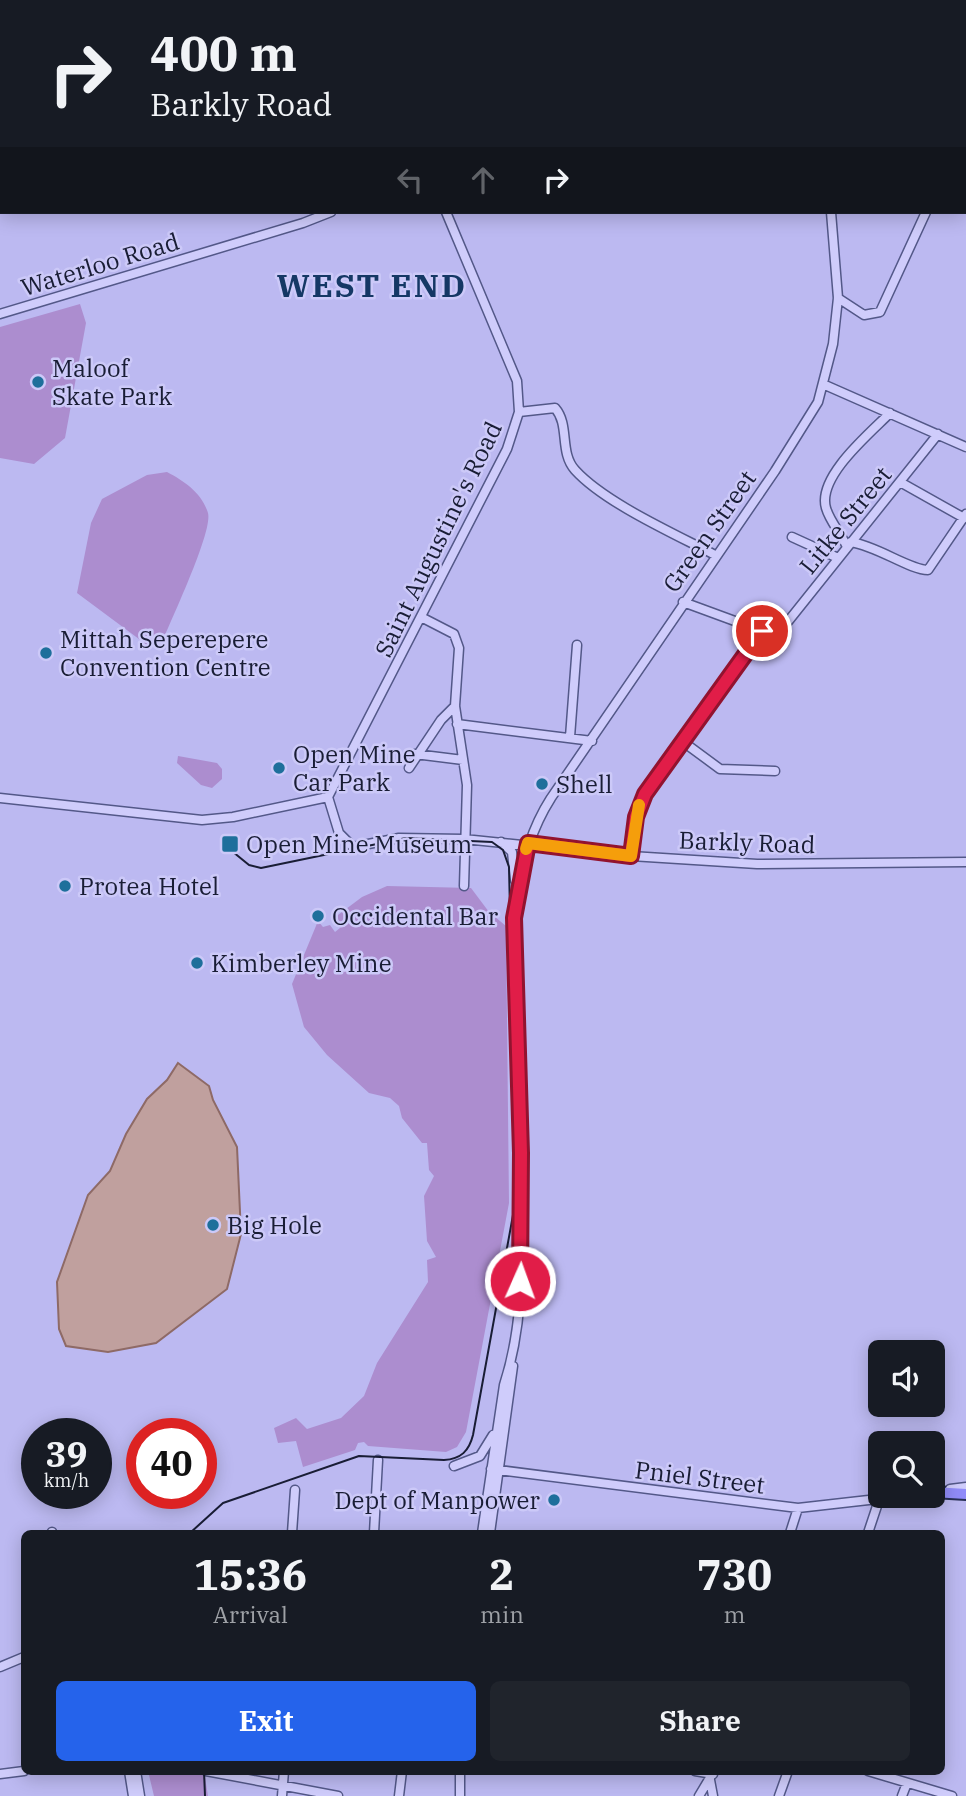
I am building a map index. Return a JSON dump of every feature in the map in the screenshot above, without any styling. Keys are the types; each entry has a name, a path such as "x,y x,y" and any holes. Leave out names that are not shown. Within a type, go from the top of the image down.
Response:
{"main road":[{"path":"945,1493 966,1494"}],"street":[{"name":"Waterloo Road","path":"0,314 326,214"},
{"name":"Saint Augustine's Road","path":"328,797 507,449 519,412 517,381 447,214"},
{"name":"Green Street","path":"515,911 528,843 546,805 775,471 818,402 825,385 838,298 831,214"},
{"path":"838,298 864,314 880,312 925,214"},
{"path":"825,385 966,447"},
{"path":"519,412 555,408 561,418 565,450 575,470 637,514 715,555"},
{"path":"890,413 837,469 826,486 827,513 849,544 873,547 918,569 929,570 965,516 900,482"},
{"name":"Litke Street","path":"762,631 782,629 791,622 838,558 938,434"},
{"path":"792,537 838,558"},
{"path":"631,856 638,806 762,631 683,602"},
{"path":"421,617 458,639 457,724 467,798 464,886"},
{"path":"570,737 577,645"},
{"path":"409,768 415,754 456,706"},
{"path":"457,724 592,741"},
{"path":"682,741 720,769 775,771"},
{"path":"415,754 463,760"},
{"path":"0,798 202,820 233,817 328,797"},
{"name":"Barkly Road","path":"328,797 339,833 353,847 398,838 464,839 528,843 631,856 757,864 966,862"},
{"path":"491,1530 501,1471 518,1315 522,1222 514,860 512,852 500,841"},
{"path":"482,1530 504,1385 512,1362"},
{"path":"454,1466 482,1453 497,1427"},
{"path":"374,1530 378,1460"},
{"name":"Pniel Street","path":"491,1469 798,1508 868,1501"},
{"path":"945,1490 966,1487"},
{"path":"292,1530 295,1490"},
{"path":"791,1530 798,1508"},
{"path":"869,1530 876,1508"},
{"path":"0,1667 21,1658"},
{"path":"0,1774 21,1771"},
{"path":"129,1775 132,1796"},
{"path":"137,1775 140,1796"},
{"path":"227,1775 338,1796"},
{"path":"282,1796 284,1775"},
{"path":"399,1796 402,1775"},
{"path":"460,1775 460,1796"},
{"path":"699,1796 712,1775"},
{"path":"712,1775 713,1796"},
{"path":"779,1796 787,1775"},
{"path":"881,1775 952,1796"},
{"path":"902,1796 907,1783"}],"shaded area":[{"name":"Maloof Skate Park","path":"80,304 86,323 65,438 34,464 0,458 0,327"},
{"path":"167,472 197,494 208,513 208,523 197,558 160,647 147,645 77,593 91,523 102,499 147,475"},
{"path":"178,756 217,763 222,769 222,779 212,788 201,785 177,763"},
{"path":"387,886 471,888 489,912 506,926 509,1203 466,1432 457,1447 446,1452 368,1446 364,1442 358,1443 355,1450 303,1467 296,1441 278,1443 274,1428 296,1418 307,1429 341,1418 364,1396 377,1363 428,1282 427,1260 436,1257 427,1241 424,1196 434,1176 429,1170 427,1143 422,1143 402,1118 399,1106 390,1098 369,1093 327,1055 304,1027 292,984 318,921 323,927 330,925 335,932 340,928 334,918 362,897"},
{"path":"178,1063 209,1086 213,1100 237,1147 241,1234 227,1289 156,1343 108,1352 66,1346 59,1329 57,1282 88,1195 110,1171 126,1134 147,1099 167,1080"},
{"path":"149,1775 205,1775 208,1796 154,1796"}],"tram line":[{"path":"193,1530 223,1503 359,1456 444,1460 463,1453 473,1435 513,1215 516,1183 509,867 503,850 492,842 406,838 261,868 249,865 222,843"},
{"path":"204,1775 205,1796"}],"slow traffic":[{"path":"526,849 528,843 631,856 639,805"}],"place":[{"name":"Maloof Skate Park","path":"38,382"},
{"name":"Mittah Seperepere Convention Centre","path":"46,653"},
{"name":"Open Mine Car Park","path":"279,768"},
{"name":"Shell","path":"542,784"},
{"name":"Open Mine Museum","path":"230,844"},
{"name":"Protea Hotel","path":"65,886"},
{"name":"Occidental Bar","path":"318,916"},
{"name":"Kimberley Mine","path":"197,963"},
{"name":"Big Hole","path":"213,1225"},
{"name":"Dept of Manpower","path":"554,1500"}],"district":[{"name":"WEST END","path":"372,285"}],"route":[{"path":"520,1281 521,1153 514,918 522,862 528,843 631,856 638,806 762,631"}]}
